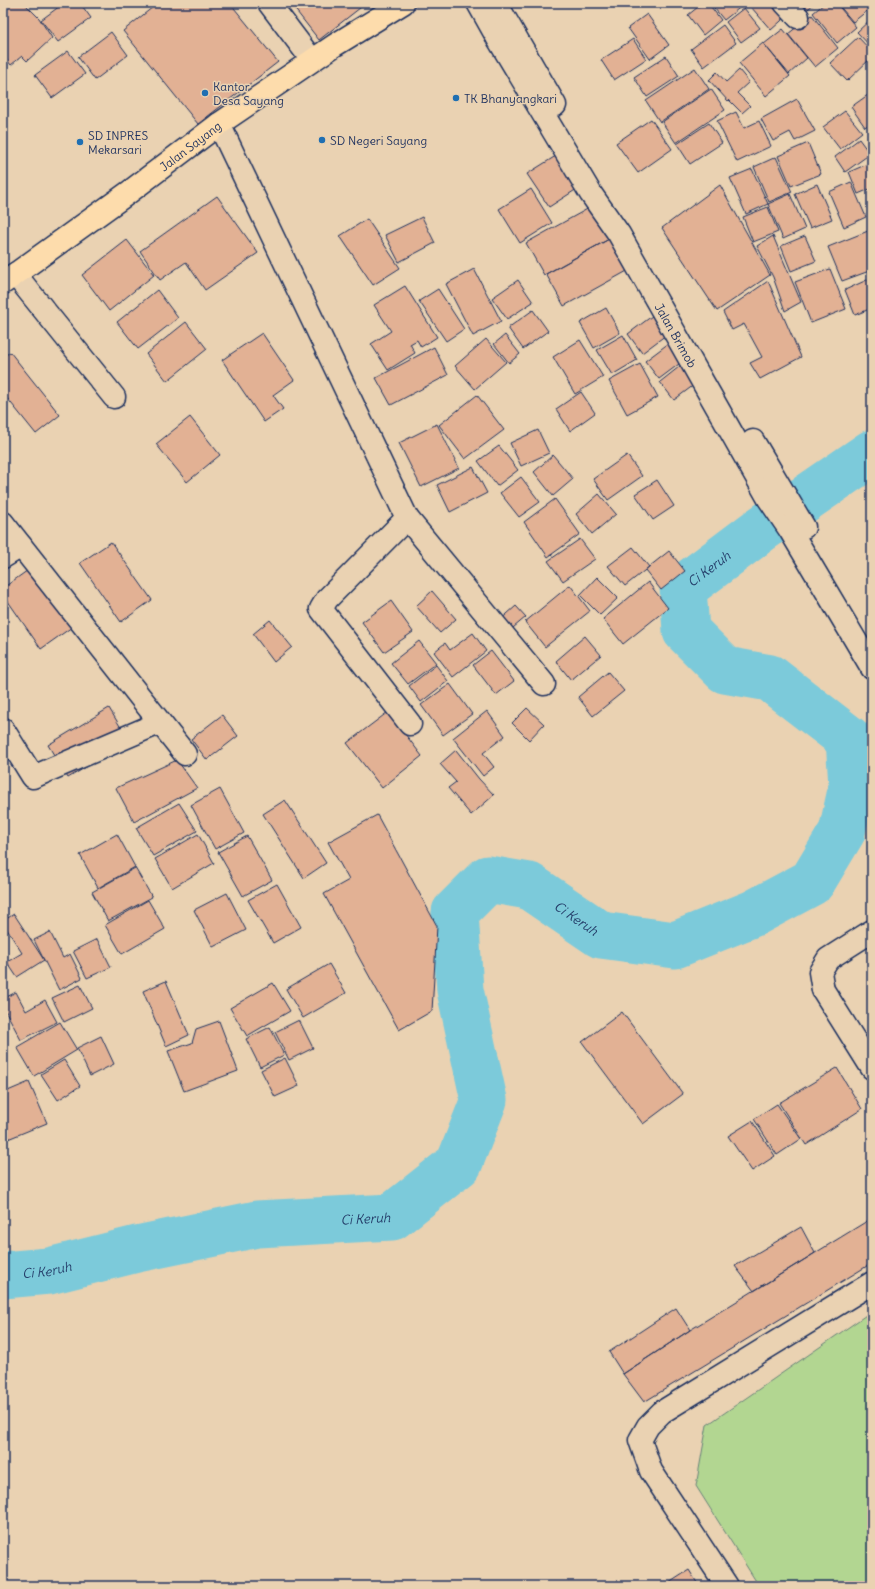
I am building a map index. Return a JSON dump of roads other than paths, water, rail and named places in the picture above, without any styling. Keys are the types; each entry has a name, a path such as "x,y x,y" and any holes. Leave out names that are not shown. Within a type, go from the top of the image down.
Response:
{"main road":[{"name":"Jalan Sayang","path":"9,278 128,193 219,124 312,60 403,3"}],"street":[{"path":"269,3 312,60"},
{"name":"Jalan Brimob","path":"478,3 591,194 620,234 776,495 872,639"},
{"name":"Jalan Brimob","path":"496,3 603,187 631,230 776,495"},
{"path":"219,124 407,518 544,684"},
{"path":"9,278 114,397"},
{"path":"407,518 327,599 321,609 410,724"},
{"path":"3,523 12,551 185,754"},
{"name":"Jalan Brimob","path":"796,526 872,668"},
{"path":"3,728 33,777 159,723"},
{"path":"872,931 828,959 820,972 823,990 872,1068"},
{"path":"727,1586 651,1471 640,1440 648,1426 662,1412 872,1283"}],"waterway":[{"name":"Ci Keruh","path":"3,1275 49,1271 137,1249 257,1224 392,1217 459,1164 484,1100 460,990 455,912 488,879 529,886 601,935 675,945 754,913 812,882 842,832 852,786 849,739 770,678 725,670 686,631 683,588 760,530 872,453"}],"place":[{"name":"Kantor Desa Sayang","path":"205,93"},
{"name":"TK Bhanyangkari","path":"456,98"},
{"name":"SD Negeri Sayang","path":"322,140"},
{"name":"SD INPRES Mekarsari","path":"80,142"}]}
